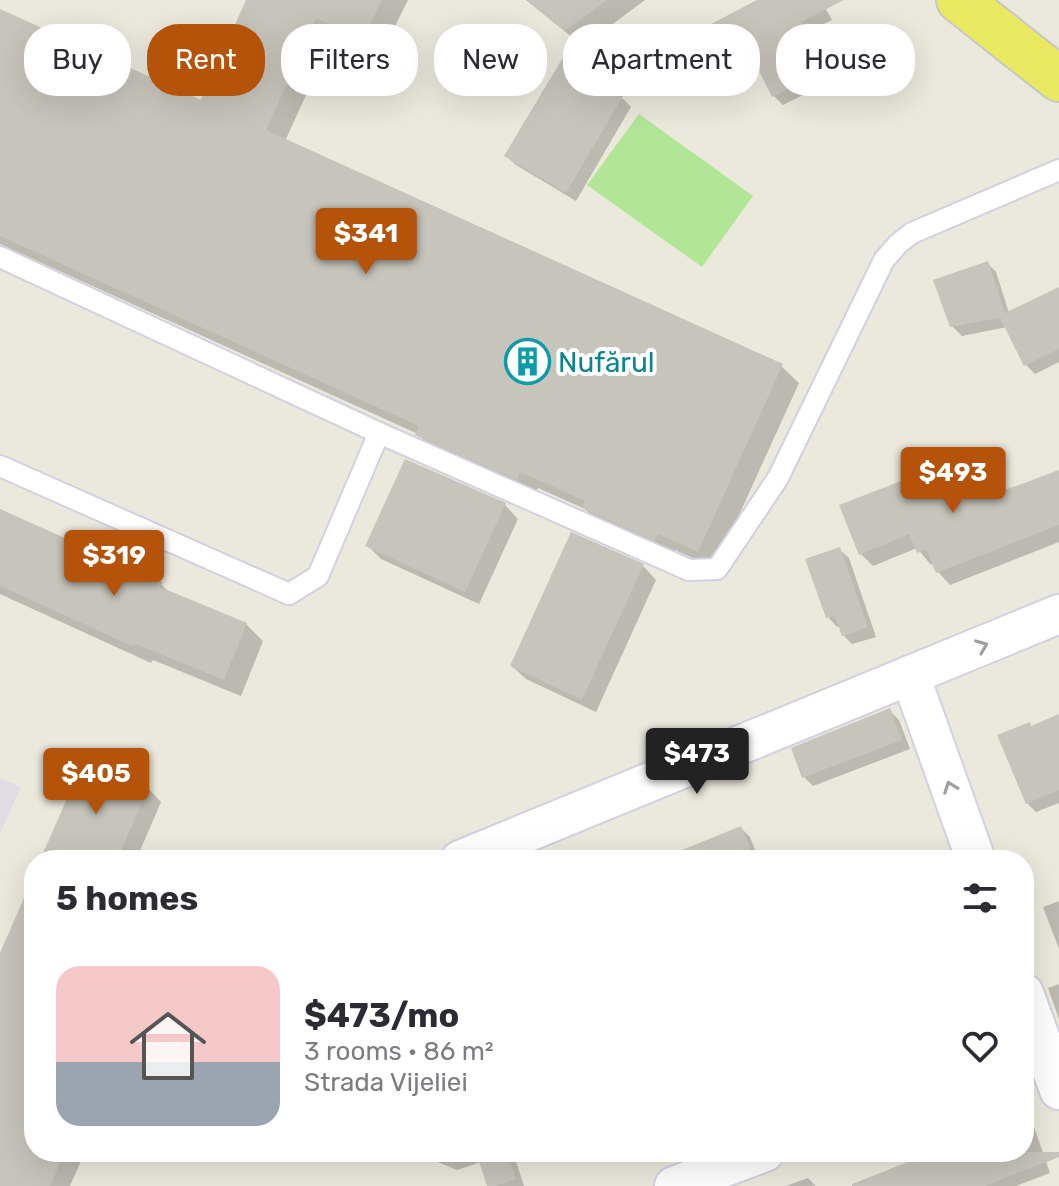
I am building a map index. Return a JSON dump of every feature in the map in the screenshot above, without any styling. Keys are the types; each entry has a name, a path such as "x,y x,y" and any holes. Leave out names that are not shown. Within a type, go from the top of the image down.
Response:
{"main road":[{"path":"959,0 1059,79"}],"street":[{"path":"484,850 1059,614"},
{"path":"910,675 972,850"},
{"path":"1034,1052 1059,1090"},
{"path":"674,1186 738,1162"}],"lane":[{"path":"0,257 379,433 689,570 717,569 778,478 884,260 912,233 1059,170"},
{"path":"0,466 289,594 318,576 379,433"}],"shaded area":[{"path":"0,778 21,787 0,833"}],"green space":[{"path":"639,114 753,196 702,267 587,185"}],"building":[{"path":"246,0 382,0 370,24 328,24 316,18 313,24 281,24 281,96 266,130 783,364 698,552 658,534 654,541 582,508 585,501 520,472 517,480 415,435 419,426 0,236 0,9 33,24 24,24 24,96 131,96 131,68 147,76 147,96 192,96 201,100 203,96 265,96 265,24 235,24"},
{"path":"527,0 607,0 574,24 563,24 563,29"},
{"path":"757,0 844,0 802,24 776,24 776,95 772,97 760,73 760,24 711,24"},
{"path":"562,59 563,96 623,96 566,193 504,156 540,96 547,96 547,84"},
{"path":"988,261 1005,313 1059,287 1059,349 1024,366 1000,318 950,327 933,280"},
{"path":"405,459 506,503 465,592 365,546"},
{"path":"959,470 963,480 985,471 994,494 1059,470 1059,525 936,573 926,549 917,553 909,534 859,555 839,505 927,471 931,481"},
{"path":"0,509 163,582 160,587 247,623 224,680 135,644 134,647 0,586"},
{"path":"571,532 644,564 582,700 510,666"},
{"path":"840,547 868,627 842,636 835,616 826,618 805,559"},
{"path":"890,708 902,740 802,778 791,748"},
{"path":"1059,714 1059,790 1026,804 997,735"},
{"path":"85,758 149,786 121,850 44,850"},
{"path":"741,826 751,850 682,850"},
{"path":"24,898 24,1162 61,1162 50,1186 0,1186 0,953"},
{"path":"1034,1152 1059,1152 1059,1157 985,1186 852,1184 908,1162 1034,1162"},
{"path":"479,1162 510,1162 516,1179 487,1186"}],"place":[{"name":"Nufărul","path":"527,362"}]}
